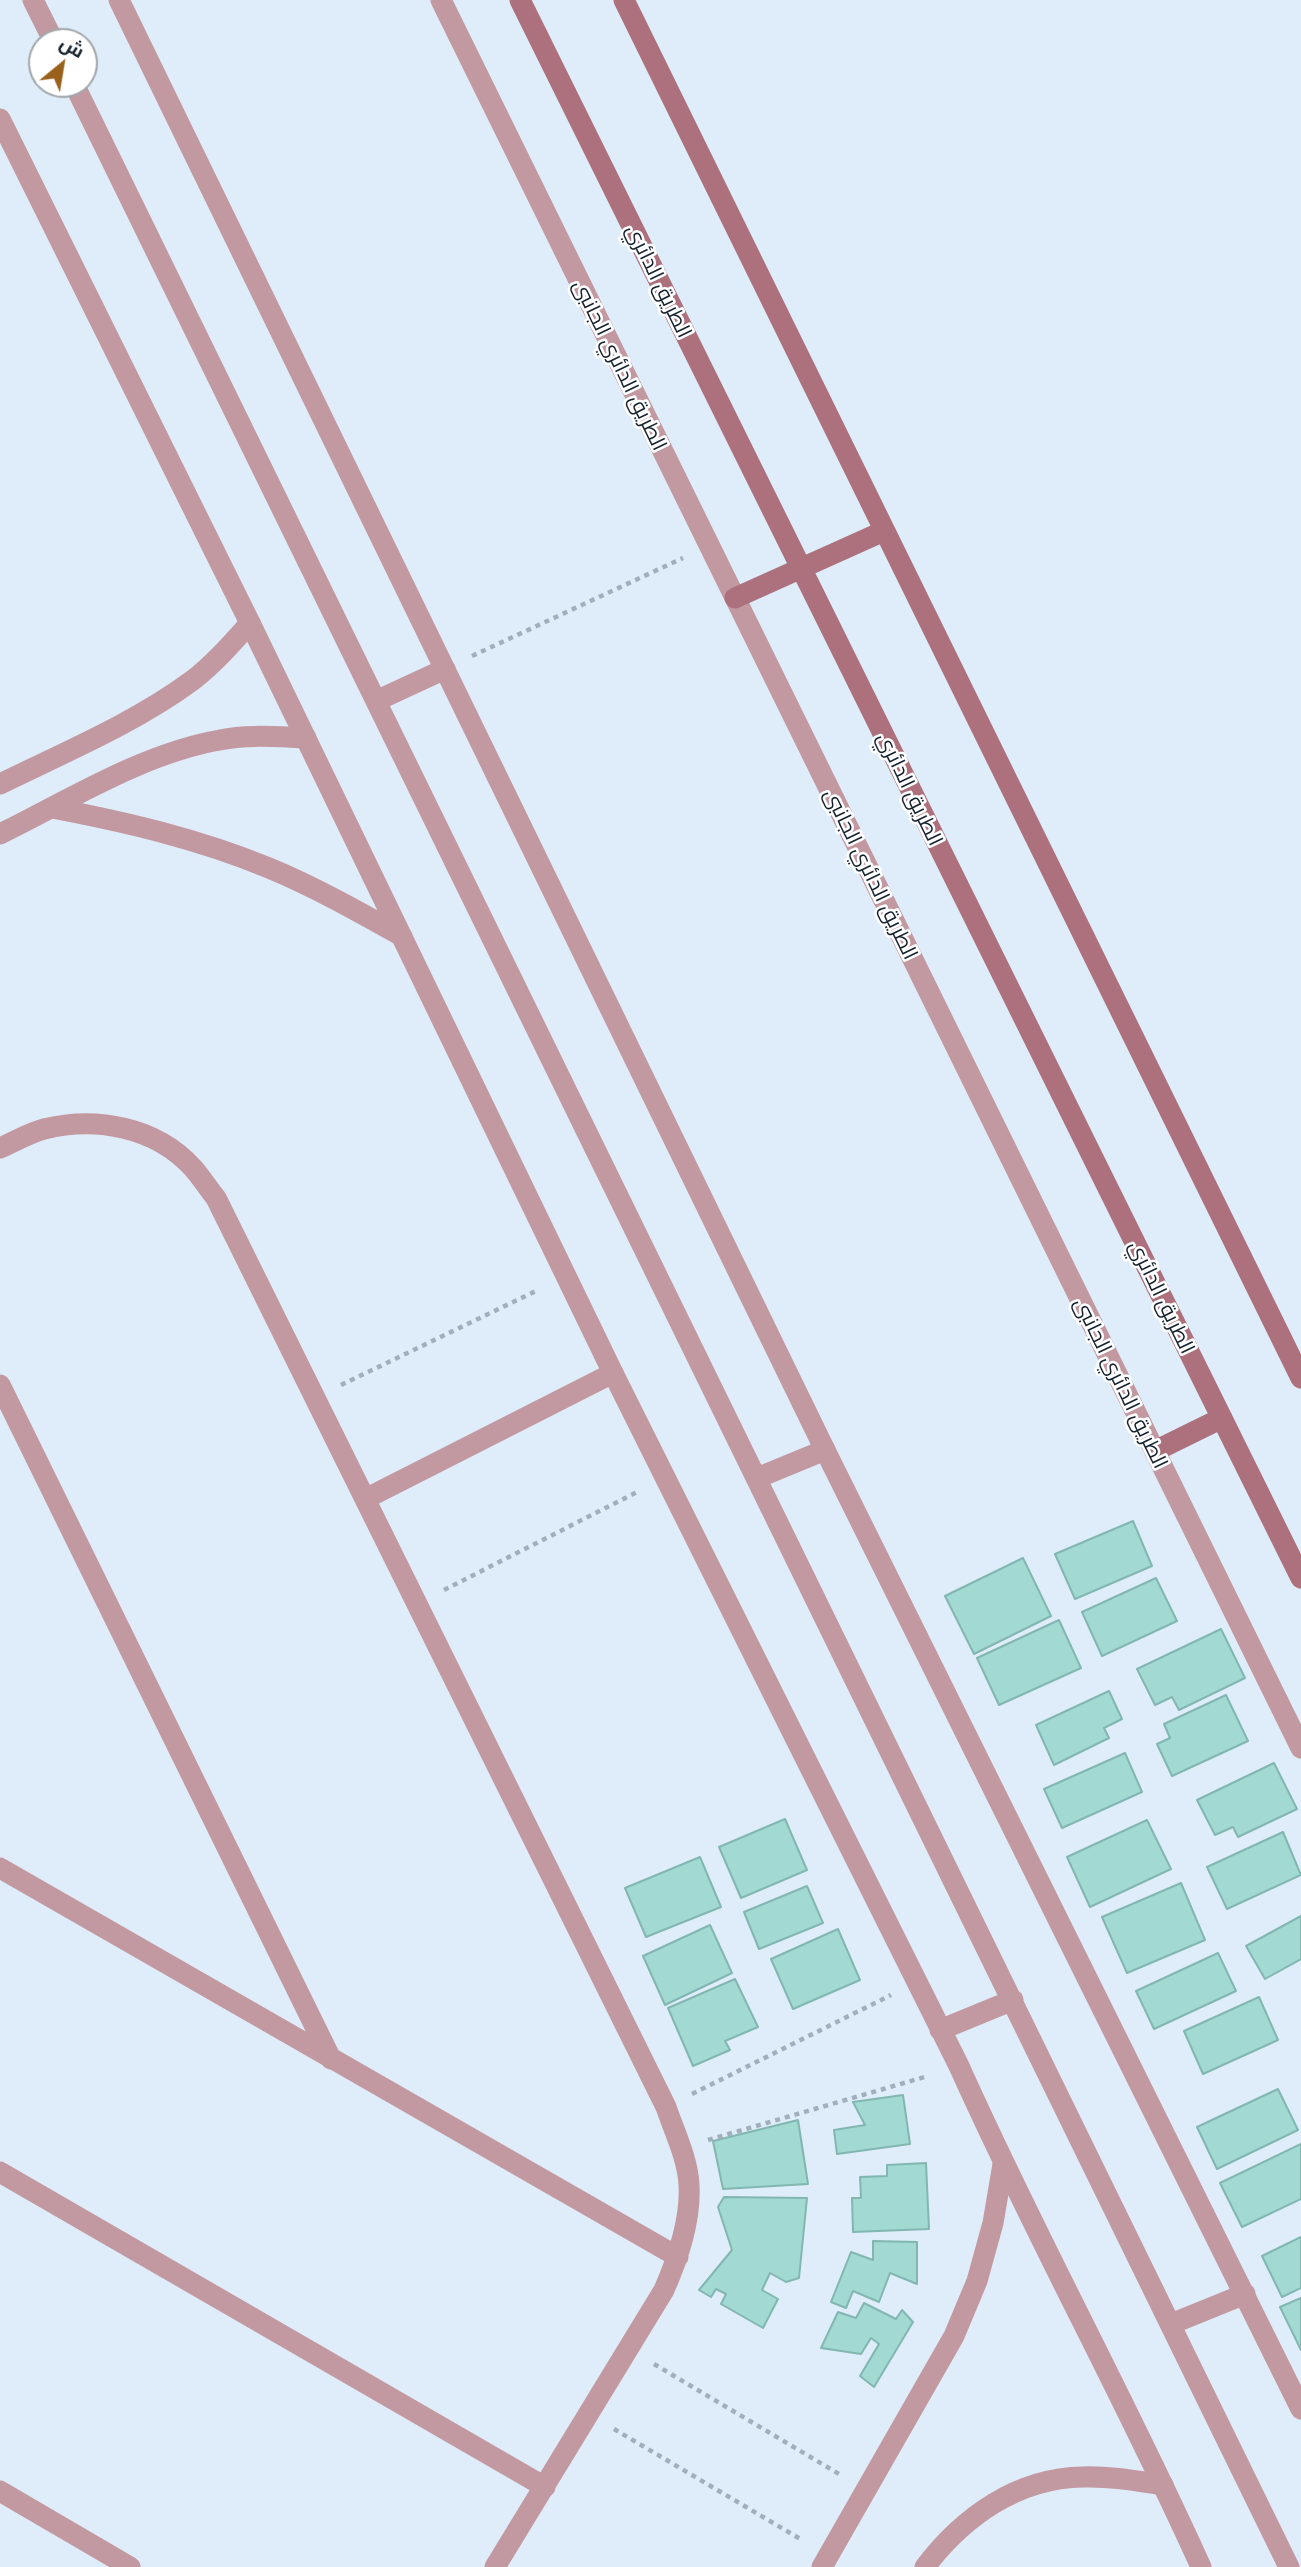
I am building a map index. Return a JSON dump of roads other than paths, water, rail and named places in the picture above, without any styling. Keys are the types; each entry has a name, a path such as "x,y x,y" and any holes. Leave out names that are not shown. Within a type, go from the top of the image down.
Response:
{"main road":[{"name":"الطريق الدائري","path":"520,0 1301,1578"},
{"path":"624,0 1301,1378"},
{"path":"735,598 884,531"},
{"path":"1155,1451 1222,1418"}],"street":[{"path":"33,0 47,28"},
{"path":"119,0 825,1450 1301,2409"},
{"name":"الطريق الدائري الجانبى","path":"441,0 1301,1748"},
{"path":"81,98 1290,2567"},
{"path":"0,119 250,623 613,1373 959,2066 1003,2164 1201,2567"},
{"path":"0,784 164,701 224,652 250,623"},
{"path":"376,701 445,669"},
{"path":"0,834 154,758 190,746 224,739 306,738"},
{"path":"52,808 126,822 268,867 337,899 402,936"},
{"path":"0,1149 43,1130 82,1123 122,1127 160,1142 192,1166 216,1198 666,2106 681,2148 689,2184 686,2221 678,2257 664,2290 495,2567"},
{"path":"365,1499 613,1373"},
{"path":"0,1385 331,2059"},
{"path":"757,1478 825,1450"},
{"path":"0,1868 678,2257"},
{"path":"940,2030 1013,2000"},
{"path":"825,2561 954,2336 977,2281 993,2223 1003,2164"},
{"path":"0,2172 545,2487"},
{"path":"1171,2324 1245,2294"},
{"path":"925,2567 944,2542 973,2515 1006,2496 1042,2482 1081,2477 1120,2478 1163,2485"},
{"path":"0,2491 130,2567"}]}
